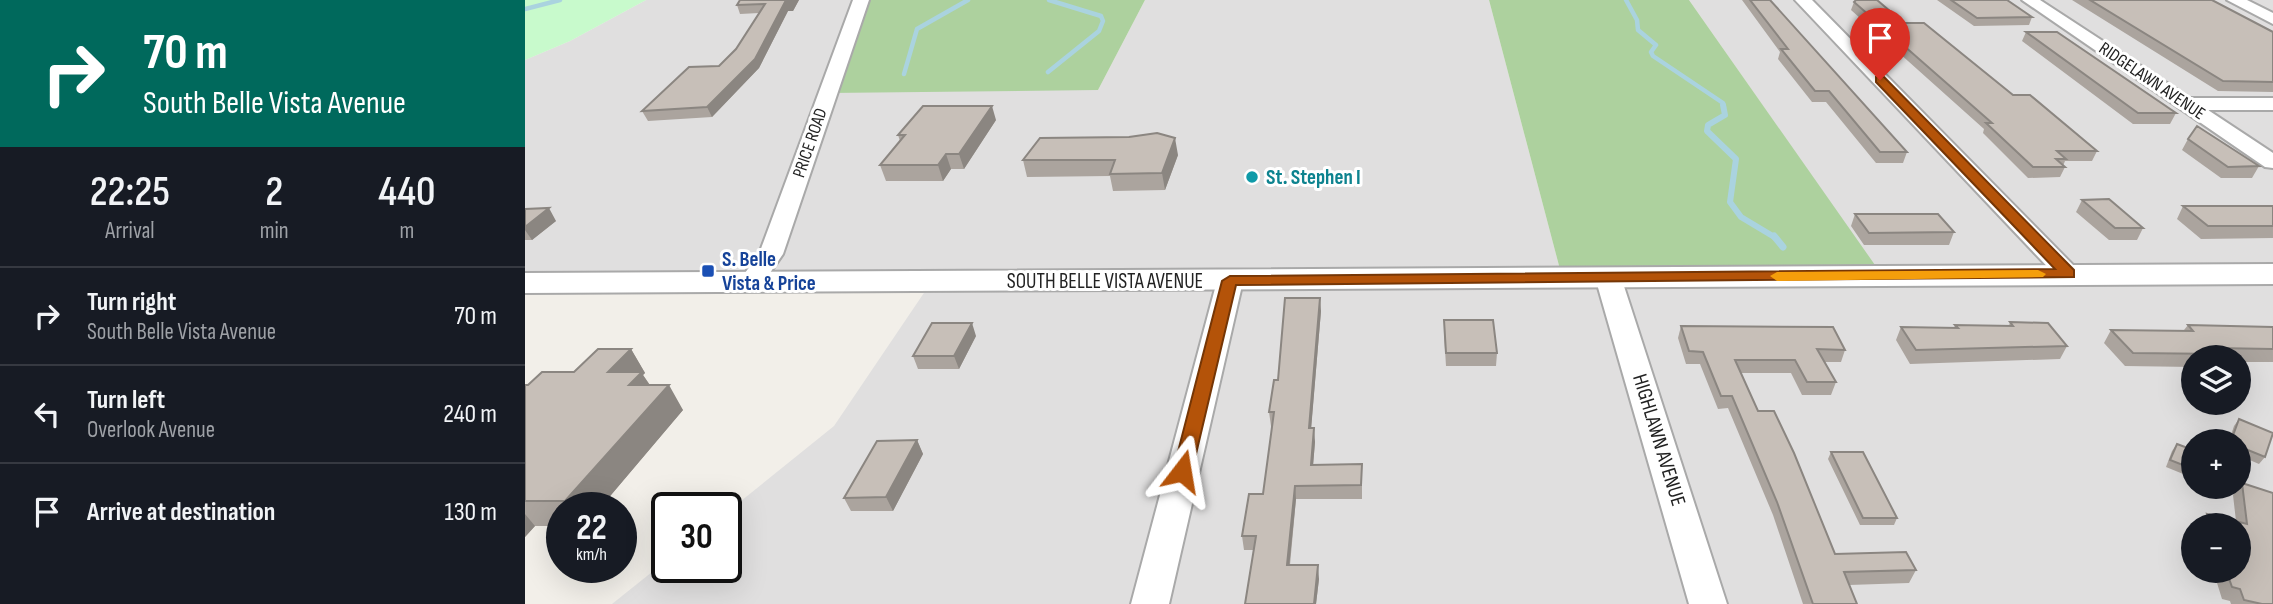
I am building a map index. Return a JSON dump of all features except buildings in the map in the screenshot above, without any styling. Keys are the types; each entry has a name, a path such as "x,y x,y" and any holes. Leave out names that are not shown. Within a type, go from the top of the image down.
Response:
{"street":[{"name":"PRICE ROAD","path":"752,281 771,254 861,0"},
{"path":"1803,0 2068,274"},
{"name":"RIDGELAWN AVENUE","path":"2030,0 2273,162"},
{"path":"2235,0 2273,19"},
{"path":"2186,104 2273,104"},
{"name":"SOUTH BELLE VISTA AVENUE","path":"525,283 2273,274"},
{"name":"HIGHLAWN AVENUE","path":"1608,277 1708,604"},
{"path":"1150,604 1230,281"}],"shaded area":[{"path":"646,0 861,0 1098,90 1145,0 1489,0 1562,277 1881,275 1689,0 2273,0 2273,604 612,604 651,573 651,583 742,583 742,500 834,426 932,281 525,283 525,60 570,41"}],"green space":[{"path":"525,0 646,0 570,41 525,60"},
{"path":"861,0 1145,0 1098,90 828,93"},
{"path":"1489,0 1689,0 1882,275 1562,277"}],"waterway":[{"path":"525,9 560,0"},
{"path":"904,74 917,29 968,0"},
{"path":"1048,72 1099,31 1103,21 1101,16 1049,0"},
{"path":"1626,0 1637,20 1638,30 1656,45 1651,52 1653,56 1723,103 1724,107"},
{"path":"1723,105 1725,115 1708,125 1707,131 1736,159 1730,202 1741,217 1775,238"},
{"path":"1775,238 1783,247"}],"slow traffic":[{"path":"1777,276 2038,274"}],"place":[{"name":"St. Stephen I","path":"1252,177"},
{"name":"S. Belle Vista & Price","path":"708,271"}],"route":[{"path":"1182,471 1230,281 2068,274 1880,80"}]}
